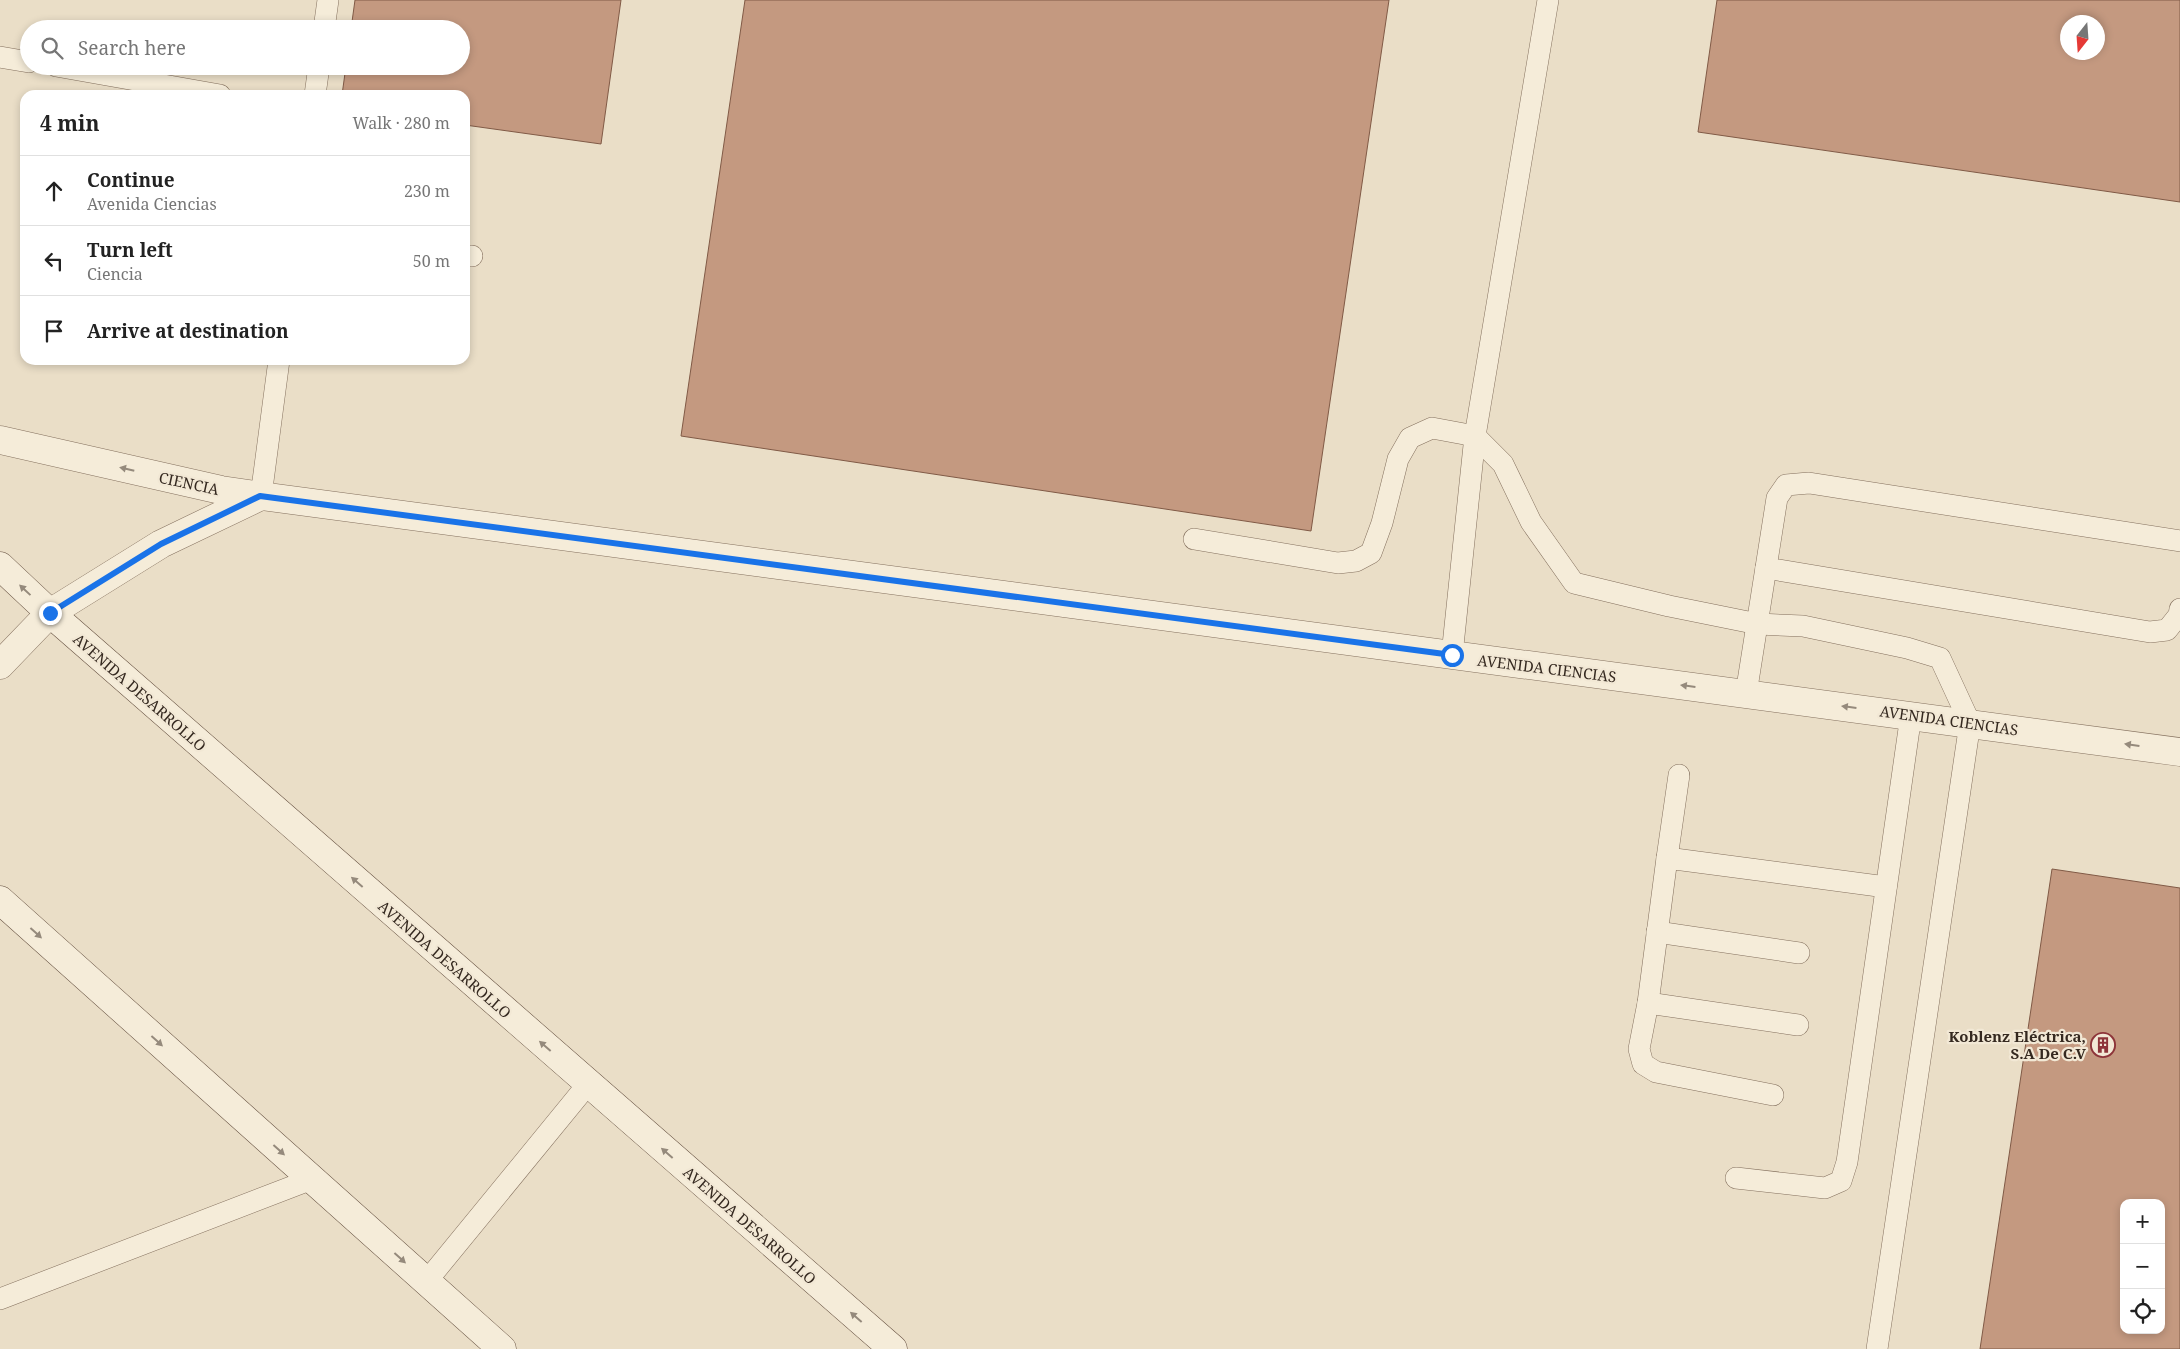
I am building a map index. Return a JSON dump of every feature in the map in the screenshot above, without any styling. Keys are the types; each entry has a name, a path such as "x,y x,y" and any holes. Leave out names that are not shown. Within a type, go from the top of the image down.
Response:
{"street":[{"name":"CIENCIA","path":"0,440 220,490 260,496"},
{"name":"CIENCIA","path":"0,664 50,613 161,544 260,496"},
{"name":"AVENIDA CIENCIAS","path":"260,496 2180,752"},
{"name":"AVENIDA DESARROLLO","path":"0,566 50,613 893,1349"},
{"path":"0,900 502,1349"}],"lane":[{"path":"325,20 328,0"},
{"path":"1452,655 1475,436 1548,0"},
{"path":"0,56 20,60"},
{"path":"107,75 192,90"},
{"path":"316,90 318,75"},
{"path":"260,496 278,365"},
{"path":"1194,539 1338,563 1356,561 1371,554 1382,524 1398,459 1410,438 1432,428 1475,436 1503,464 1531,522 1574,583 1669,606 1758,624 1803,626 1907,648 1940,658 1970,723 1878,1349"},
{"path":"1746,694 1777,498 1786,485 1808,483 2180,541"},
{"path":"1766,568 2150,632 2168,630 2179,615 2180,609"},
{"path":"1736,1178 1826,1188 1841,1181 1847,1162 1911,715"},
{"path":"1679,775 1640,1049 1643,1064 1656,1072 1773,1095"},
{"path":"1667,858 1886,886"},
{"path":"1657,932 1799,952"},
{"path":"1648,1003 1798,1025"},
{"path":"426,1282 588,1084"},
{"path":"0,1299 312,1179"}],"building":[{"path":"355,0 621,0 601,144 470,126 470,90 343,90 345,75 470,75 470,20 352,20"},
{"path":"745,0 1389,0 1311,531 681,436"},
{"path":"1717,0 2180,0 2180,202 1698,132"},
{"name":"Koblenz Eléctrica, S.A De C.V","path":"2052,869 2180,888 2180,1349 1980,1349"}],"place":[{"name":"Koblenz Eléctrica, S.A De C.V","path":"2103,1045"}],"route":[{"path":"50,613 161,544 260,496 1452,655"}]}
